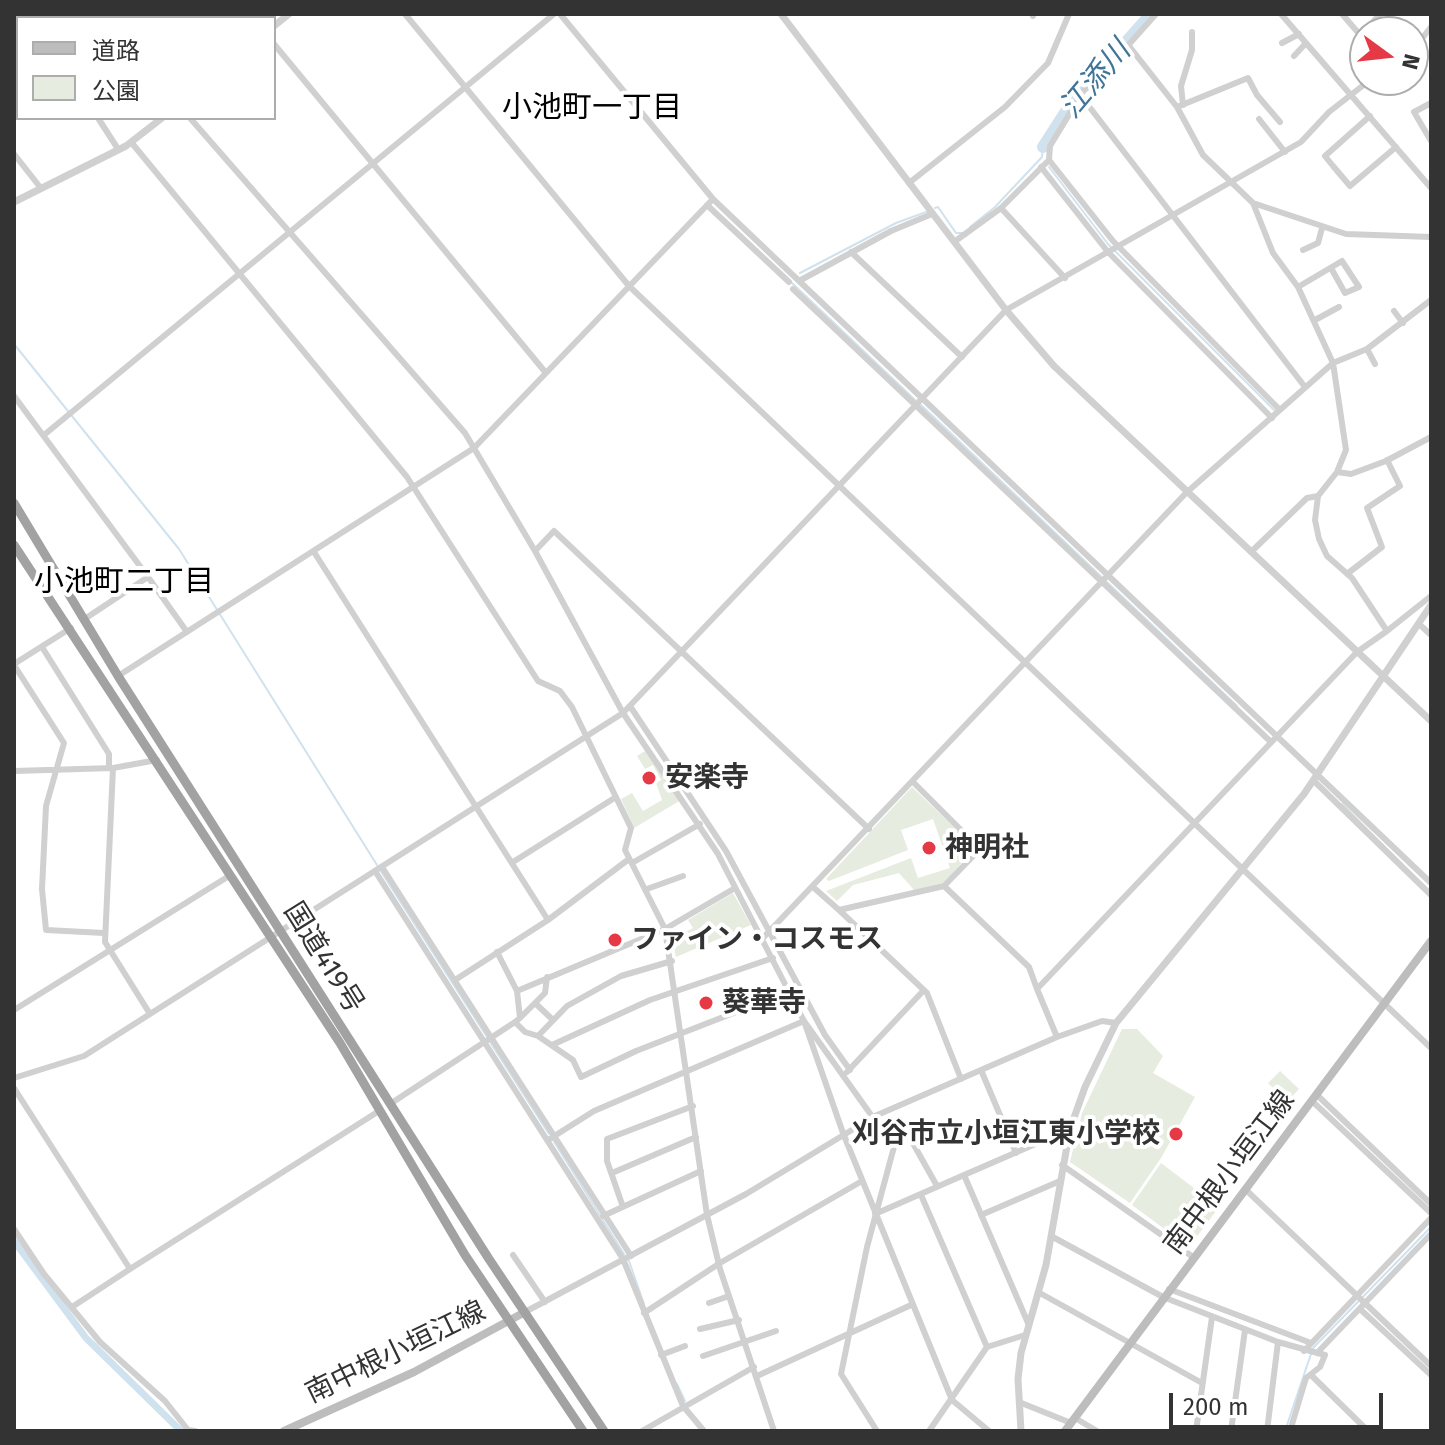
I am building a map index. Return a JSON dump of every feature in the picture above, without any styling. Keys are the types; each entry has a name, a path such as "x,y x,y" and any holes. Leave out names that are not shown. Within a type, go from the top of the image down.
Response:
{"highway":[{"name":"国道419号","path":"14,503 83,620 280,931 604,1431"},
{"name":"国道419号","path":"14,545 271,938 465,1255 583,1431"}],"main road":[{"name":"南中根小垣江線","path":"1070,1424 1431,941"},
{"name":"南中根小垣江線","path":"284,1431 414,1372 525,1312"}],"street":[{"path":"405,14 629,286 1431,1048"},
{"path":"44,435 557,14 710,202 1315,778 1431,883"},
{"path":"781,14 1006,310 1054,366 1431,721"},
{"path":"909,183 1005,107 1048,63 1069,14"},
{"path":"1156,14 1109,72 1084,90 1050,146 1049,160 1119,247 1280,410"},
{"path":"1281,14 1349,92"},
{"path":"1342,14 1361,36 1380,14"},
{"path":"1180,106 1181,86 1192,50 1192,32"},
{"path":"1282,43 1299,34"},
{"path":"1294,56 1306,43"},
{"path":"276,46 546,373"},
{"path":"1129,46 1180,106 1203,155 1253,203 1322,228 1360,235 1431,237"},
{"path":"1180,106 1248,78 1257,95 1280,122"},
{"path":"14,1078 78,1059 623,713 1006,310 1299,144 1349,94"},
{"path":"1081,96 1305,387"},
{"path":"1353,96 1428,180 1431,188"},
{"path":"1431,103 1414,112 1431,141"},
{"path":"1370,116 1325,156 1350,186 1396,147"},
{"path":"1259,119 1285,152"},
{"path":"99,120 118,149"},
{"path":"14,202 131,142 159,120"},
{"path":"192,120 291,231 474,448 535,551 623,713 700,824 773,958 804,1021 843,1133 952,1400 989,1431"},
{"path":"1292,135 1299,144"},
{"path":"131,142 415,487 538,681 560,691 572,707 631,828 625,850 665,929 707,1215 729,1296 774,1431"},
{"path":"14,154 40,187"},
{"path":"954,242 1001,208 1049,160"},
{"path":"1041,167 1109,252 1272,418"},
{"path":"118,676 474,448 710,202"},
{"path":"1253,203 1273,253 1298,287 1333,363 1346,450 1337,472 1318,496 1315,520 1319,539 1327,556 1347,574 1387,631"},
{"path":"1001,208 1065,278"},
{"path":"796,284 930,212"},
{"path":"1303,250 1318,243 1322,228"},
{"path":"851,252 962,357"},
{"path":"1298,287 1331,268 1346,261 1359,287 1345,293 1331,268"},
{"path":"762,939 1186,493 1333,363 1367,349 1431,300"},
{"path":"1315,320 1339,307"},
{"path":"1394,311 1403,323"},
{"path":"1367,349 1375,364"},
{"path":"14,396 187,632"},
{"path":"1337,472 1351,474 1387,460 1431,437"},
{"path":"1347,574 1382,547 1367,508 1400,486 1387,460"},
{"path":"1251,552 1307,498 1318,496"},
{"path":"535,551 554,531 869,829"},
{"path":"314,552 548,920"},
{"path":"83,620 148,577"},
{"path":"1037,989 1357,652 1431,596"},
{"path":"1021,1431 1019,1369 1051,1236 1070,1129 1085,1087 1116,1023 1315,778 1431,605"},
{"path":"1419,624 1431,635"},
{"path":"71,628 14,664 64,743 46,806 42,889 46,930 104,933"},
{"path":"42,647 109,754 104,933 110,952 150,1014"},
{"path":"630,706 700,809 825,1035 894,1147 875,1214 841,1374 877,1431"},
{"path":"14,771 111,768 157,760"},
{"path":"1315,778 1431,895"},
{"path":"839,910 944,886 980,849 913,782"},
{"path":"513,862 616,797"},
{"path":"451,982 548,920 630,861 700,824"},
{"path":"378,869 601,1217 647,1311 683,1406 704,1431"},
{"path":"14,1010 229,876"},
{"path":"647,889 683,876"},
{"path":"944,886 1029,967 1057,1037"},
{"path":"813,887 924,990 961,1079"},
{"path":"517,991 665,929 735,888"},
{"path":"497,952 517,991 518,1020 525,1032 538,1036 573,1060 581,1077 636,1051 790,991"},
{"path":"552,1045 676,991 773,958"},
{"path":"538,1036 567,1006 621,976 672,961"},
{"path":"390,1104 518,1020 545,993 547,977"},
{"path":"847,1072 924,990"},
{"path":"535,1003 553,1020"},
{"path":"804,1021 847,1072"},
{"path":"551,1138 594,1111 804,1021"},
{"path":"525,1312 707,1215 875,1116 1057,1037 1102,1021 1116,1023"},
{"path":"981,1070 1016,1153"},
{"path":"14,1088 130,1269"},
{"path":"1315,1098 1431,1204"},
{"path":"1305,1351 1431,1215 1315,1098"},
{"path":"623,1207 612,1173 607,1139 693,1106"},
{"path":"72,1307 379,1111"},
{"path":"875,1214 1070,1129"},
{"path":"612,1173 696,1137"},
{"path":"910,1138 937,1186"},
{"path":"1062,1165 1193,1257"},
{"path":"601,1217 701,1171"},
{"path":"964,1175 1028,1323"},
{"path":"647,1311 720,1263 862,1181"},
{"path":"981,1215 1060,1181"},
{"path":"1245,1189 1358,1296 1431,1375"},
{"path":"921,1195 987,1347"},
{"path":"601,1217 631,1256"},
{"path":"14,1229 100,1342 165,1401 188,1430 195,1431"},
{"path":"1316,1353 1431,1234"},
{"path":"1051,1236 1212,1317 1278,1342 1325,1355 1306,1378 1290,1431"},
{"path":"513,1255 545,1302"},
{"path":"1038,1292 1202,1383"},
{"path":"1166,1293 1311,1343"},
{"path":"709,1303 729,1296"},
{"path":"757,1376 911,1305"},
{"path":"1364,1305 1431,1366"},
{"path":"1196,1431 1212,1317"},
{"path":"700,1329 739,1320"},
{"path":"1231,1431 1245,1330"},
{"path":"703,1356 776,1331"},
{"path":"929,1431 987,1347 1025,1335"},
{"path":"1267,1431 1278,1342"},
{"path":"663,1354 685,1346"},
{"path":"642,1431 754,1367"},
{"path":"1311,1375 1368,1431"},
{"path":"1019,1402 1070,1424 1097,1431"}],"green space":[{"path":"645,751 681,800 634,828 621,799 632,793 643,811 662,800 656,783 661,780 653,765 645,769 637,756"},
{"path":"912,787 976,848 943,883 914,890 899,873 853,885 837,901 826,891 911,858 918,878 950,868 933,819 901,830 908,850 829,881 826,879"},
{"path":"733,893 751,925 676,957 672,939 693,928 688,920"},
{"path":"1122,1029 1137,1029 1163,1056 1153,1073 1195,1097 1161,1158 1130,1203 1070,1162 1082,1113"},
{"path":"1280,1071 1299,1089 1287,1102 1268,1083"},
{"path":"1161,1163 1219,1207 1189,1247 1132,1205"}],"waterway":[{"name":"江添川","path":"1043,147 1081,88 1105,72 1112,58 1151,14"},
{"path":"970,227 995,207 1042,157 1043,147"},
{"path":"1049,167 1108,244 1274,410"},
{"path":"935,208 938,207 956,233 962,233"},
{"path":"800,273 896,223 929,211"},
{"path":"792,283 915,400"},
{"path":"14,344 179,549 377,865"},
{"path":"920,404 1237,706"},
{"path":"1342,804 1402,864"},
{"path":"380,870 487,1037"},
{"path":"490,1042 549,1134"},
{"path":"553,1140 624,1254"},
{"path":"1285,1431 1313,1348 1431,1227"},
{"path":"14,1241 86,1338 181,1431"},
{"path":"629,1261 644,1304"},
{"path":"677,1384 685,1401"}],"place":[{"name":"安楽寺","path":"649,778"},
{"name":"神明社","path":"929,848"},
{"name":"ファイン・コスモス","path":"615,940"},
{"name":"葵華寺","path":"706,1003"},
{"name":"刈谷市立小垣江東小学校","path":"1176,1134"}],"district":[{"name":"小池町一丁目","path":"592,109"},
{"name":"小池町二丁目","path":"124,583"}]}
